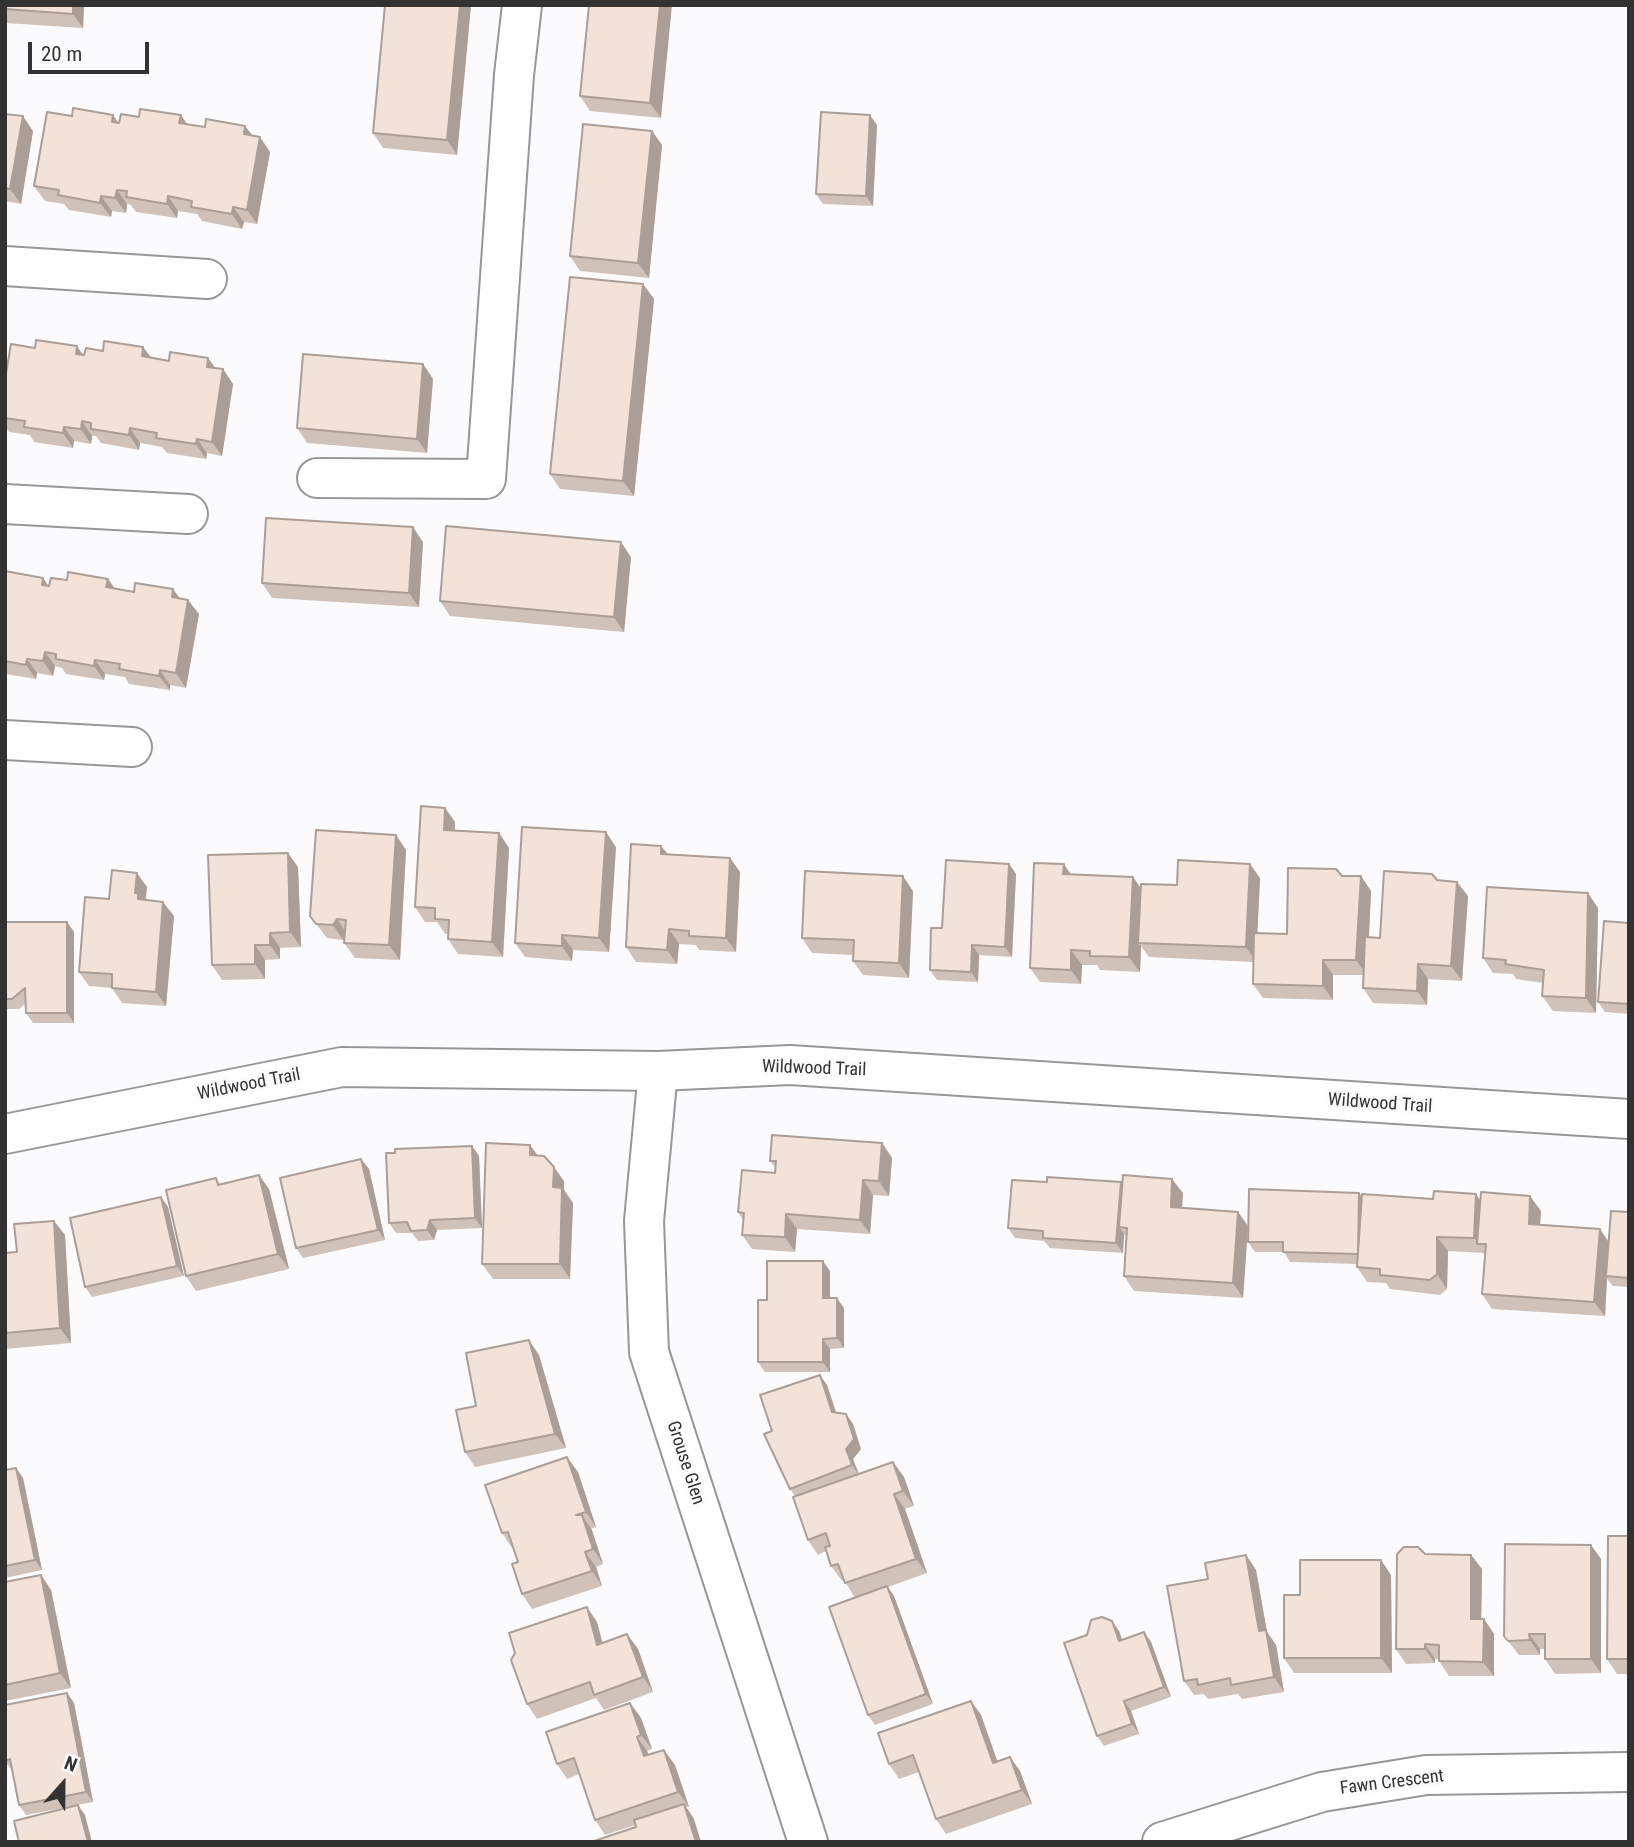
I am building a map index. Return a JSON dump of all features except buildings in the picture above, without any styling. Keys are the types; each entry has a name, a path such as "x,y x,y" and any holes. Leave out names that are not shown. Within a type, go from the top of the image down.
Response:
{"street":[{"path":"317,478 486,480 514,75 522,5"},
{"path":"5,266 207,279"},
{"path":"5,504 188,514"},
{"path":"5,740 132,747"},
{"name":"Wildwood Trail","path":"5,1134 342,1067 658,1071 790,1065 1629,1119"},
{"name":"Grouse Glen","path":"658,1071 644,1221 649,1352 808,1842"},
{"name":"Fawn Crescent","path":"1162,1842 1322,1792 1426,1775 1629,1772"}]}
